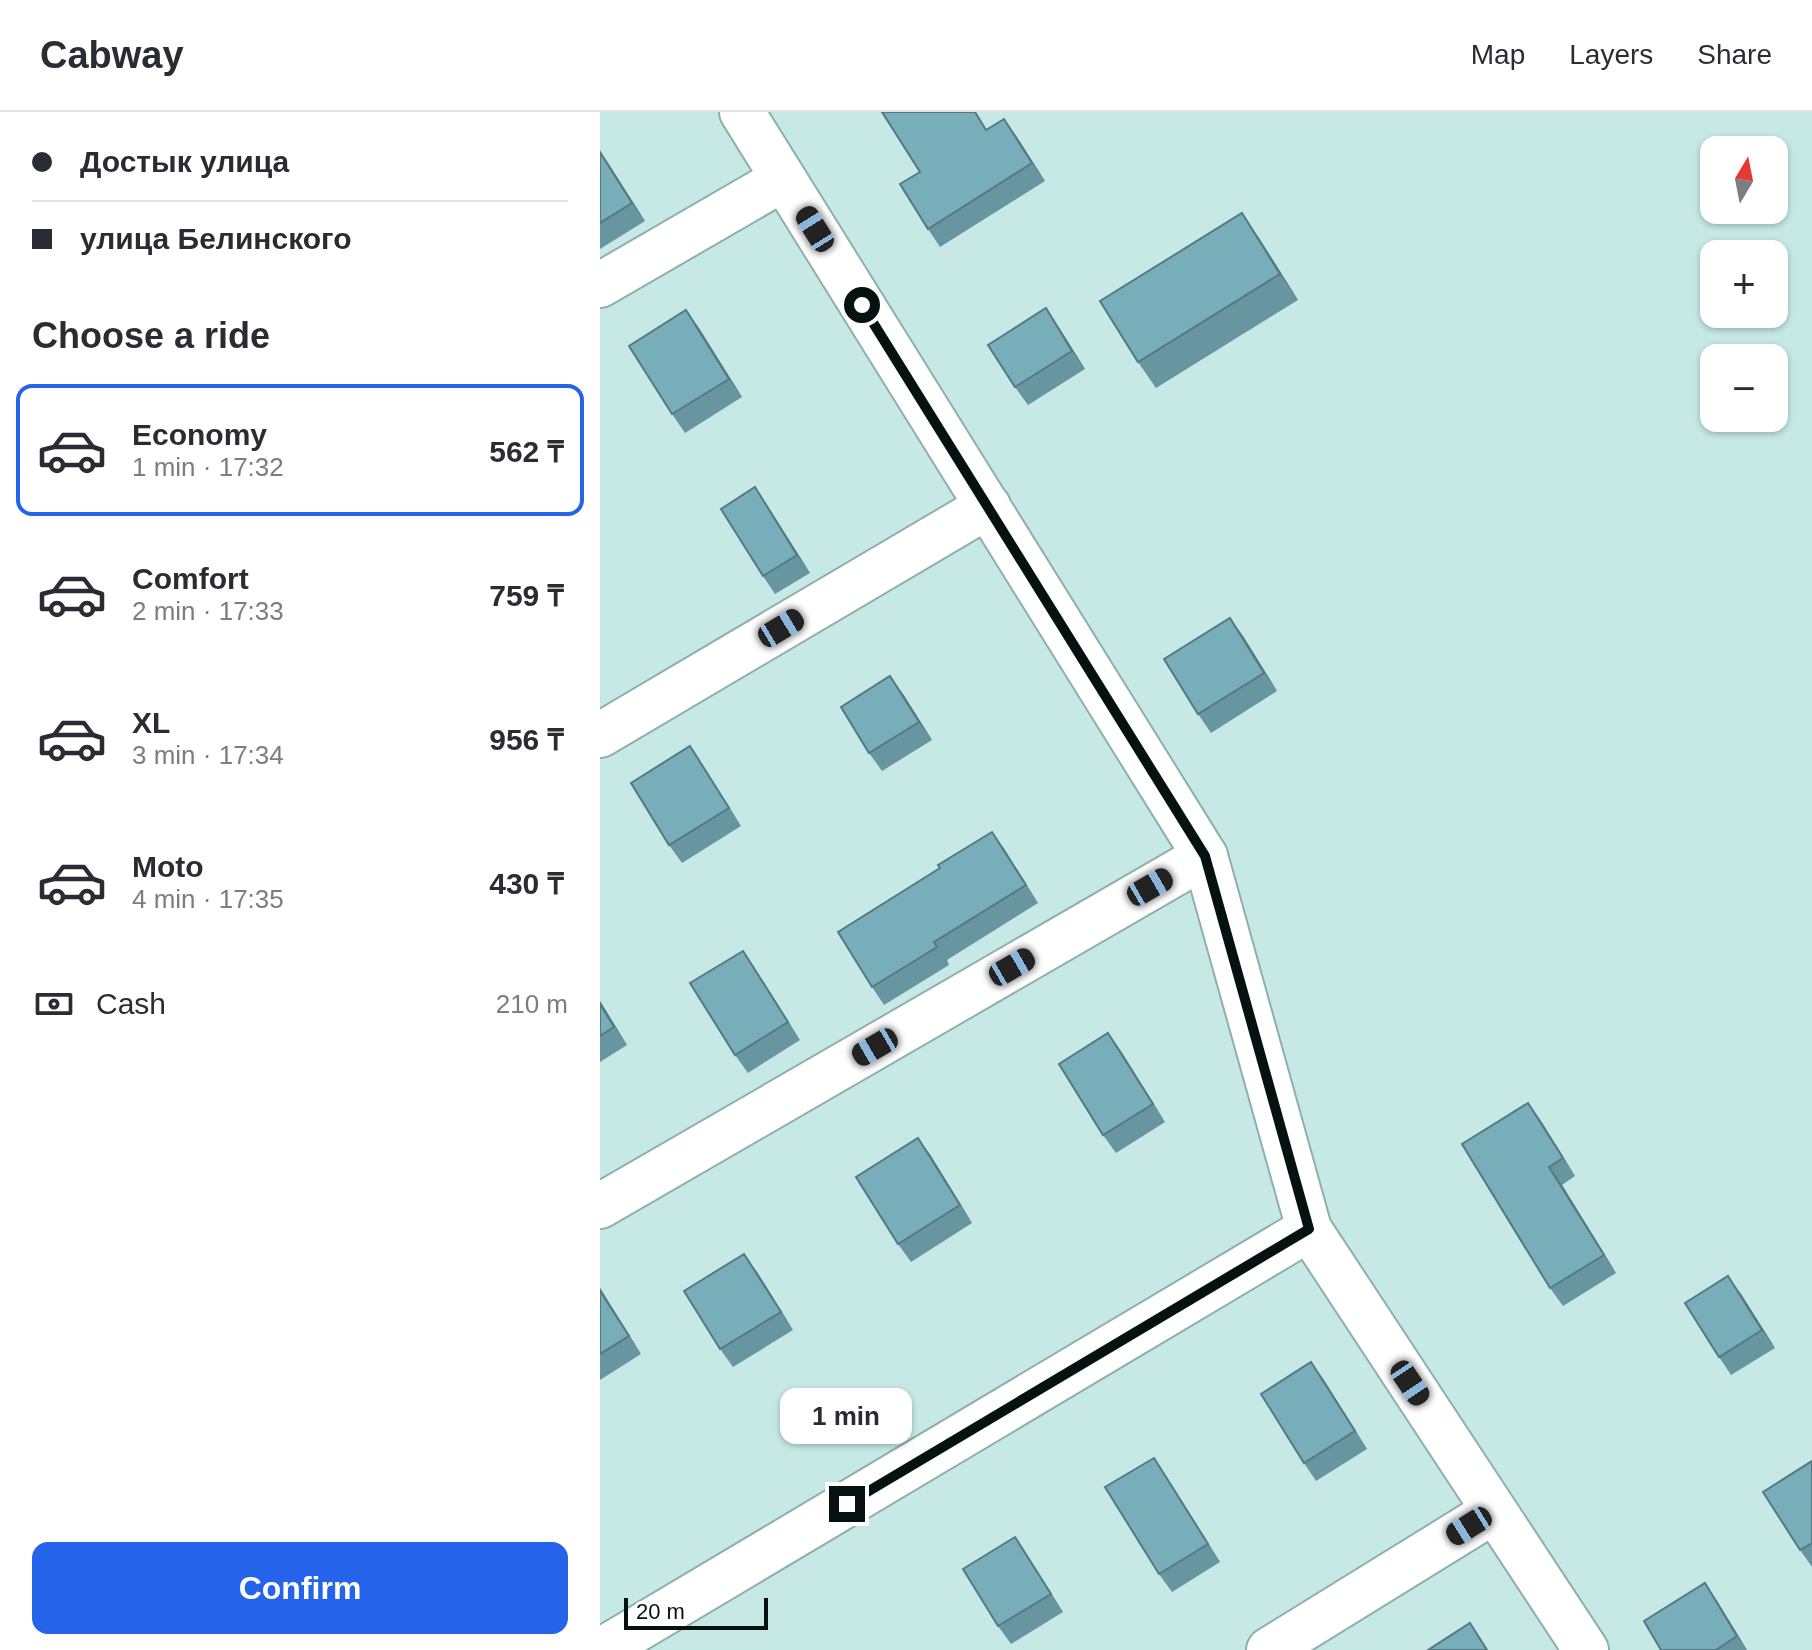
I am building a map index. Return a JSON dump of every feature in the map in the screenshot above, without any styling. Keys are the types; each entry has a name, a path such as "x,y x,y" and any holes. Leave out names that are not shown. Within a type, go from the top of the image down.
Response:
{"street":[{"path":"742,112 1205,856 1309,1229 1586,1650"},
{"path":"600,285 783,179"},
{"path":"600,735 988,506"},
{"path":"600,1206 1205,856"},
{"path":"602,1650 1309,1229"},
{"path":"1269,1650 1494,1511"}],"building":[{"path":"882,112 975,112 986,130 1004,119 1032,163 928,229 900,184 920,172"},
{"path":"600,152 632,203 600,223"},
{"path":"1242,213 1280,274 1138,362 1100,301"},
{"path":"1046,308 1072,351 1015,387 988,345"},
{"path":"686,310 729,379 672,414 629,346"},
{"path":"755,487 797,555 763,576 721,509"},
{"path":"1230,618 1264,673 1198,714 1164,659"},
{"path":"890,676 919,722 869,753 841,707"},
{"path":"690,746 729,808 669,845 631,783"},
{"path":"992,832 1026,885 934,942 937,947 872,987 838,932"},
{"path":"743,951 788,1022 735,1055 690,983"},
{"path":"600,1004 614,1027 600,1036"},
{"path":"1108,1033 1153,1104 1103,1135 1059,1064"},
{"path":"1528,1103 1563,1158 1549,1167 1604,1255 1550,1288 1462,1144"},
{"path":"918,1138 960,1205 898,1244 856,1177"},
{"path":"744,1254 781,1312 720,1349 684,1291"},
{"path":"1728,1276 1762,1330 1719,1357 1685,1303"},
{"path":"600,1291 629,1336 600,1354"},
{"path":"1311,1362 1355,1431 1304,1463 1261,1394"},
{"path":"1154,1458 1208,1544 1159,1574 1105,1487"},
{"path":"1812,1461 1812,1543 1800,1550 1763,1492"},
{"path":"1015,1537 1051,1594 998,1626 963,1569"},
{"path":"1705,1583 1737,1636 1716,1650 1661,1650 1644,1621"},
{"path":"1470,1623 1487,1650 1428,1650"}],"route":[{"path":"847,1504 1309,1229 1205,856 862,305"}]}
